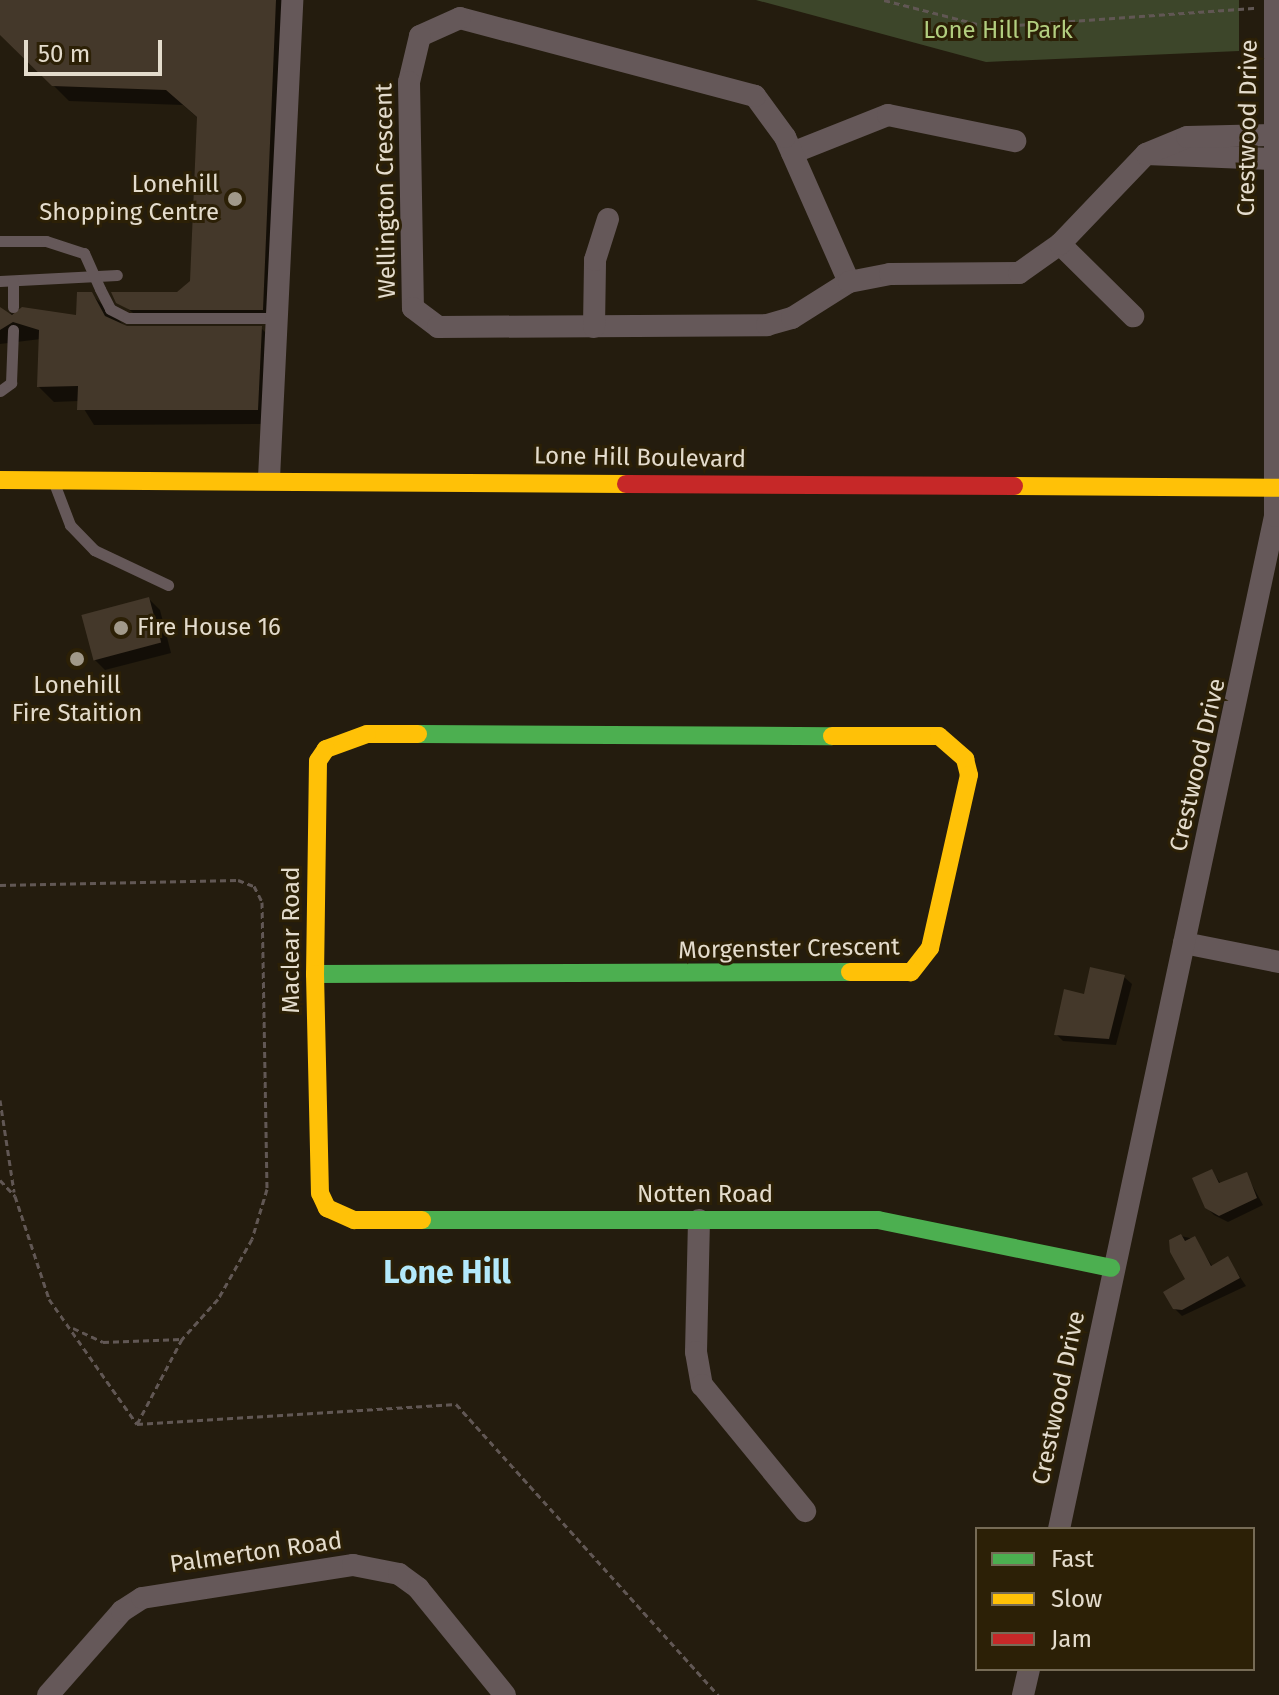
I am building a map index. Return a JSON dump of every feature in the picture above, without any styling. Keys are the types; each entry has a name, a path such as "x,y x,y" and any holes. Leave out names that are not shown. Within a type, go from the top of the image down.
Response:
{"street":[{"path":"269,478 292,0"},
{"name":"Crestwood Drive","path":"1059,1527 1111,1268 1254,635 1278,488 1273,159 1275,3"},
{"name":"Wellington Crescent","path":"849,282 792,153 765,105 739,88 460,18 420,36 409,82 413,308 438,327 775,324 849,282 890,274 1019,273 1060,244 1146,154 1187,137 1273,135"},
{"path":"792,153 888,115 1015,141"},
{"path":"1146,154 1273,159"},
{"path":"594,327 595,260 608,219"},
{"path":"1060,244 1133,316"},
{"name":"Lone Hill Boulevard","path":"0,480 269,478 1278,488"},
{"name":"Morgenster Crescent","path":"315,974 911,972 930,948 969,775 954,745 926,732 367,734"},
{"name":"Maclear Road","path":"318,1179 315,974 318,761 335,743 367,734"},
{"path":"1184,943 1279,962"},
{"name":"Notten Road","path":"318,1179 327,1208 354,1220 878,1220 1111,1268"},
{"path":"699,1220 696,1352 702,1385 805,1511"},
{"name":"Palmerton Road","path":"48,1695 122,1611 142,1598 353,1565 399,1574 418,1588 505,1695"},
{"path":"1023,1695 1029,1671"}],"lane":[{"path":"0,241 55,243 84,253 110,309 128,318 279,318"},
{"path":"13,307 6,281 117,275"},
{"path":"0,391 11,383 8,336"},
{"path":"52,478 84,541 114,563 168,585"}],"path":[{"path":"884,0 989,27 1275,3"},
{"path":"0,885 238,880 254,886 262,902 267,1189 252,1239 218,1299 182,1339 137,1424"},
{"path":"0,1100 15,1196 34,1268 137,1424"},
{"path":"0,1180 15,1196"},
{"path":"71,1327 103,1342 182,1339"},
{"path":"137,1424 456,1404 718,1695"}],"green space":[{"name":"Lone Hill Park","path":"756,0 1239,0 1239,51 986,62"}],"building":[{"name":"Lonehill Shopping Centre","path":"0,0 276,0 263,310 130,310 116,303 111,292 177,292 190,281 197,117 166,90 52,86 0,35"},
{"path":"77,292 92,292 105,316 127,326 262,326 258,410 77,410 78,386 37,387 39,330 13,322 0,330 0,307 12,315 22,307 76,315"},
{"name":"Fire House 16","path":"149,597 161,642 94,661 81,615"},
{"path":"1090,967 1125,975 1109,1039 1054,1035 1064,989 1084,994"},
{"path":"1212,1169 1219,1183 1247,1172 1257,1198 1219,1216 1205,1208 1192,1178"},
{"path":"1181,1234 1185,1241 1195,1236 1211,1266 1228,1256 1240,1278 1182,1310 1173,1309 1163,1292 1185,1279 1170,1252 1169,1240"}],"traffic: fast":[{"path":"418,734 832,736"},
{"path":"315,974 850,972"},
{"path":"422,1220 878,1220 1111,1268"}],"traffic: slow":[{"path":"0,480 626,484"},
{"path":"1014,486 1279,488"},
{"path":"418,734 367,734 326,749 318,761 315,974 320,1193 327,1208 354,1220 422,1220"},
{"path":"832,736 939,736 965,759 969,775 930,948 911,972 850,972"}],"traffic: jam":[{"path":"626,484 1014,486"}],"place":[{"name":"Lonehill Shopping Centre","path":"235,199"},
{"name":"Fire House 16","path":"121,628"},
{"name":"Lonehill Fire Staition","path":"77,659"}],"district":[{"name":"Lone Hill","path":"447,1272"}]}
